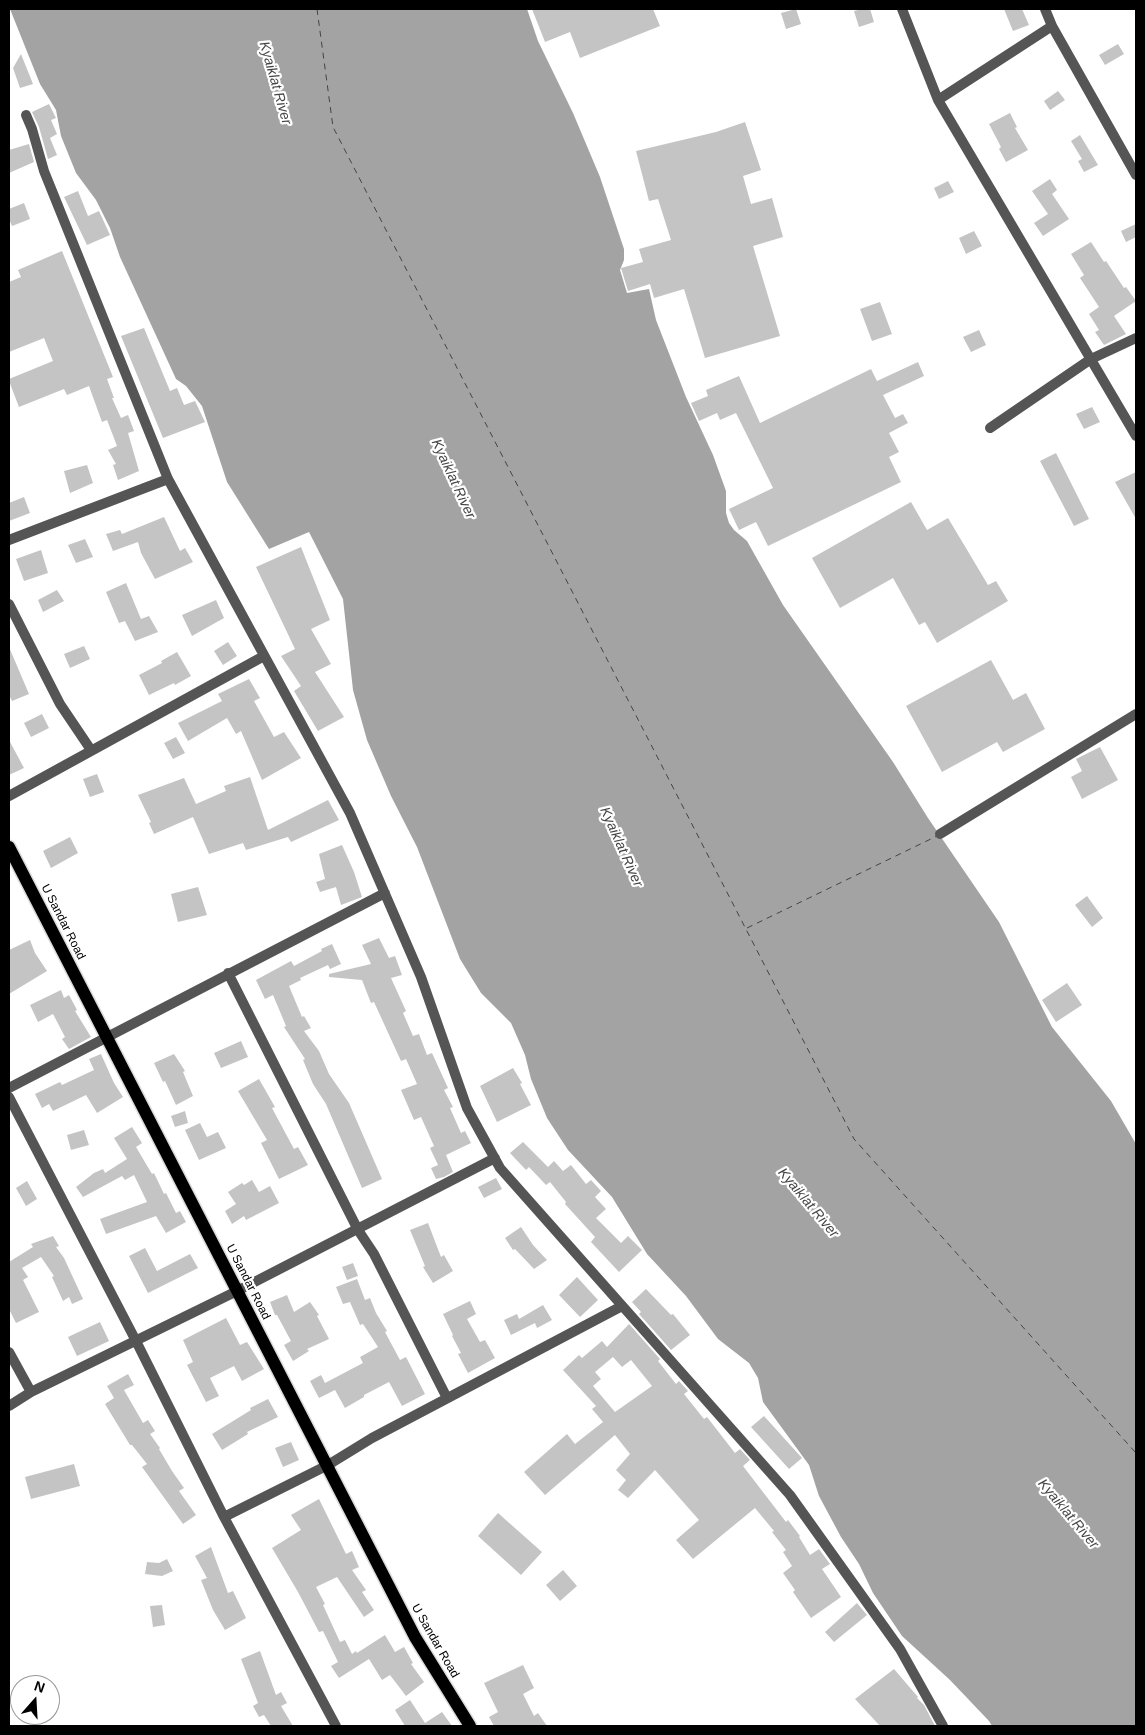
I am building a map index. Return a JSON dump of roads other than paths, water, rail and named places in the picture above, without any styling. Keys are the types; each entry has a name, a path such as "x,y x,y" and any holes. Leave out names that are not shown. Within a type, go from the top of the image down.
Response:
{"main road":[{"name":"U Sandar Road","path":"9,847 415,1637 470,1726"}],"street":[{"path":"902,9 938,100 1136,436"},
{"path":"1045,9 1052,26 1136,175"},
{"path":"938,100 1052,26"},
{"path":"26,115 44,171 168,479 350,813 421,977 467,1108 500,1168 790,1495 900,1649 943,1726"},
{"path":"990,428 1091,359 1136,338"},
{"path":"9,540 168,479"},
{"path":"9,604 60,704 91,750"},
{"path":"9,796 264,656"},
{"path":"940,834 1136,714"},
{"path":"9,1088 385,893"},
{"path":"228,973 358,1230 374,1254 447,1398"},
{"path":"9,1097 136,1341 224,1517 336,1726"},
{"path":"9,1406 31,1392 358,1230 495,1158"},
{"path":"224,1517 328,1465 372,1438 622,1306"},
{"path":"9,1352 31,1392"}],"water":[{"name":"Kyaiklat River","path":"10,9 527,9 538,41 573,113 600,177 624,249 624,260 620,270 627,293 649,289 656,320 686,397 713,455 726,491 726,513 729,523 747,541 783,605 893,762 928,818 999,922 1052,1027 1111,1101 1136,1144 1136,1726 992,1726 950,1680 902,1636 873,1593 859,1564 841,1537 819,1496 809,1465 763,1402 758,1378 749,1363 718,1339 686,1296 647,1254 612,1197 568,1150 547,1118 531,1079 525,1055 511,1023 481,993 460,959 417,847 391,796 367,740 353,690 343,599 309,532 269,549 227,482 202,406 186,386 176,379 120,257 110,228 96,200 76,173 61,136 56,110 40,84"}]}
